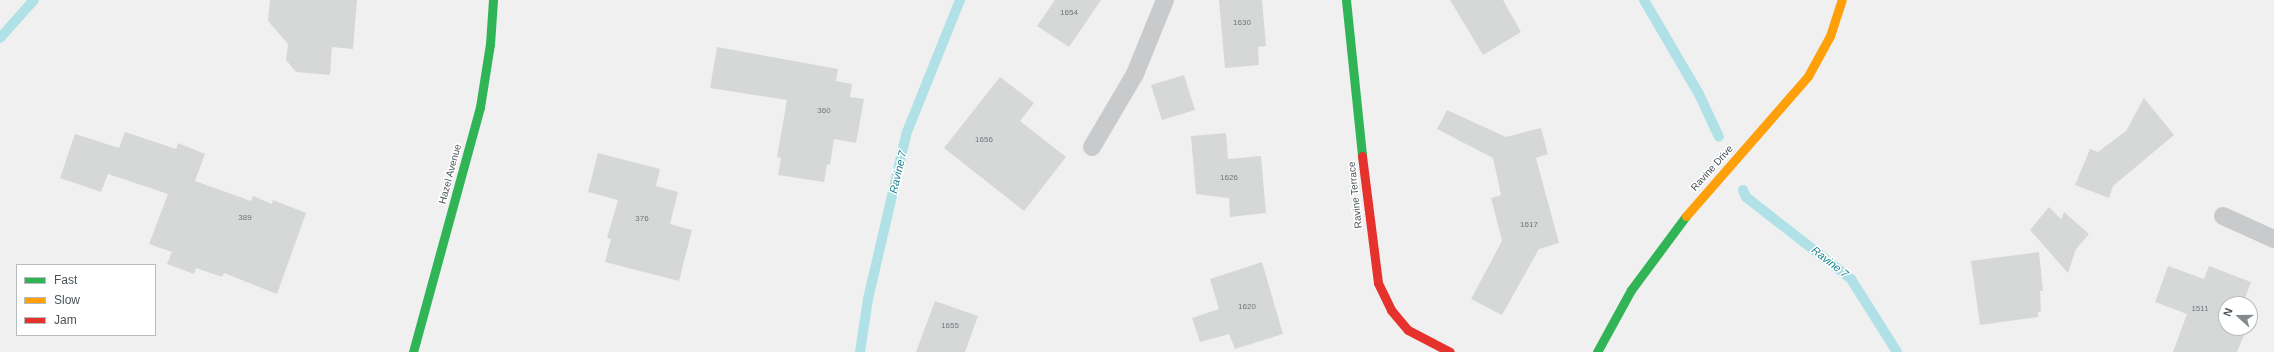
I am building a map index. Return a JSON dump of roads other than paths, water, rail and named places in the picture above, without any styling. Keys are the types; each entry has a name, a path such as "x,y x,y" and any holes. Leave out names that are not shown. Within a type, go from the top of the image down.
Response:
{"street":[{"name":"Hazel Avenue","path":"413,352 480,107 490,44 493,0"},
{"name":"Ravine Terrace","path":"1346,0 1369,227 1378,283 1391,310 1408,330 1450,352"},
{"name":"Ravine Drive","path":"1597,352 1631,290 1693,206 1780,111 1808,76 1830,36 1842,0"}],"lane":[{"path":"1092,147 1136,74 1165,0"},
{"path":"2224,216 2274,239"}],"waterway":[{"path":"0,38 34,0"},
{"name":"Ravine 7","path":"860,352 868,299 907,132 960,0"},
{"name":"Ravine 7","path":"1644,0 1699,94 1719,137"},
{"name":"Ravine 7","path":"1743,190 1746,197 1851,279 1897,352"}]}
